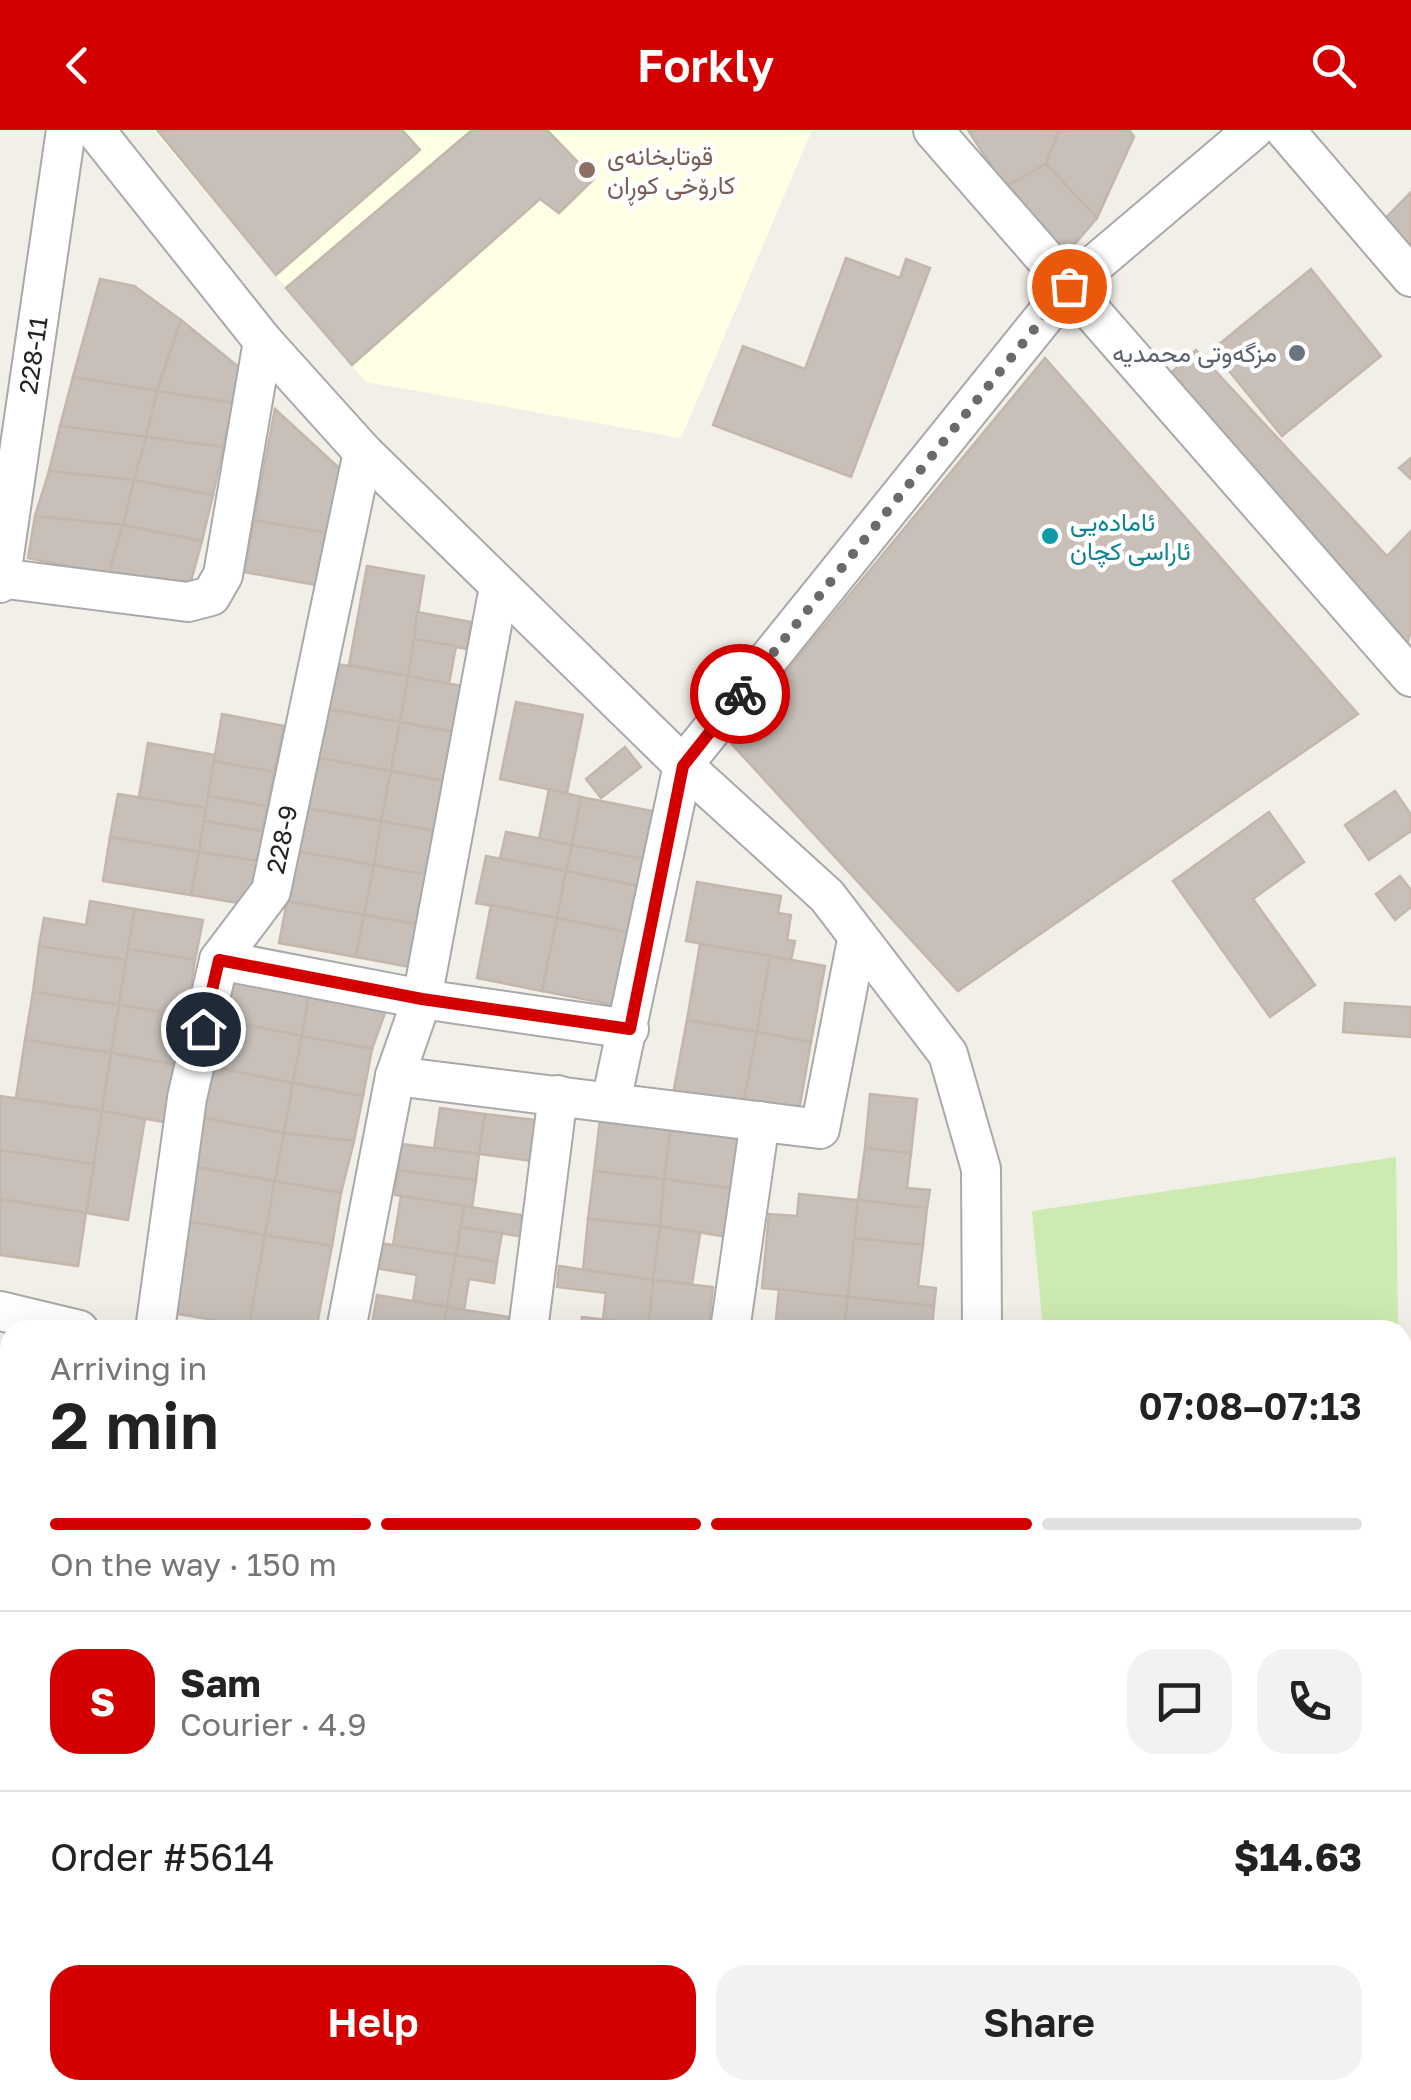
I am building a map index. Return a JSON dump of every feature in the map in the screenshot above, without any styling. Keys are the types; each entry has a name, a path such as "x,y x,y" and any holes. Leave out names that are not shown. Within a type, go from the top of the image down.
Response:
{"street":[{"name":"228-11","path":"0,580 14,390 66,130"},
{"path":"95,130 263,340 362,452 683,766 827,896 948,1054 981,1169 982,1320"},
{"path":"932,130 1411,677"},
{"path":"612,1102 683,766 1069,286 1253,130"},
{"path":"1285,130 1411,278"},
{"path":"0,580 188,602 211,596 223,575 263,340"},
{"name":"228-9","path":"157,1320 188,1098 219,960 271,892 362,452"},
{"path":"348,1320 396,1076 422,999 499,587"},
{"path":"396,1076 820,1129 857,940"},
{"path":"219,960 422,999 630,1029"},
{"path":"529,1320 558,1095"},
{"path":"731,1320 760,1121"},
{"path":"0,1311 37,1320"}],"shaded area":[{"path":"153,130 812,130 681,438 366,382"}],"green space":[{"path":"1396,1157 1398,1320 1042,1320 1032,1211"}],"building":[{"path":"157,130 402,130 420,150 276,275"},
{"path":"472,130 547,130 594,179 559,213 540,199 352,365 286,288"},
{"path":"968,130 1059,130 1046,164 1005,187"},
{"path":"1059,130 1129,130 1134,137 1097,218 1046,164"},
{"path":"1046,164 1097,218 1062,259 1005,187"},
{"path":"1411,192 1411,263 1372,232"},
{"path":"846,258 900,278 906,259 930,268 851,477 713,425 743,346 805,369"},
{"name":"مزگەوتی محمدیە","path":"1311,269 1381,356 1282,436 1212,350"},
{"path":"100,279 134,286 181,320 157,391 73,377"},
{"path":"181,320 241,369 234,403 157,391"},
{"path":"1196,350 1387,556 1411,531 1411,631 1406,647 1164,379"},
{"name":"ئامادەیی ئاراسی کچان","path":"1045,358 1358,714 958,991 729,741"},
{"path":"73,377 157,391 146,437 60,426"},
{"path":"157,391 234,403 223,447 146,437"},
{"path":"275,409 350,478 337,535 254,520"},
{"path":"60,426 146,437 134,480 49,471"},
{"path":"146,437 223,447 213,495 134,480"},
{"path":"1411,458 1411,479 1399,468"},
{"path":"49,471 134,480 123,525 35,516"},
{"path":"134,480 213,495 202,541 123,525"},
{"path":"35,516 123,525 108,575 28,558"},
{"path":"254,520 337,535 327,587 244,572"},
{"path":"123,525 202,541 189,588 108,575"},
{"path":"367,566 424,576 408,676 349,665"},
{"path":"417,612 471,622 467,649 414,639"},
{"path":"414,639 456,646 449,684 408,676"},
{"path":"331,663 408,676 400,722 322,708"},
{"path":"408,676 473,688 464,734 400,722"},
{"path":"516,702 583,715 567,793 500,779"},
{"path":"322,708 400,722 391,771 313,757"},
{"path":"222,714 284,726 274,772 214,761"},
{"path":"400,722 464,734 455,783 391,771"},
{"path":"148,743 215,755 206,808 139,797"},
{"path":"625,747 641,767 601,798 586,779"},
{"path":"313,757 391,771 381,821 304,808"},
{"path":"214,761 274,772 267,806 208,796"},
{"path":"391,771 455,783 446,833 381,821"},
{"path":"549,789 581,797 572,845 539,839"},
{"path":"1395,791 1411,815 1411,831 1369,860 1345,825"},
{"path":"118,794 206,808 199,852 110,837"},
{"path":"208,796 267,806 263,831 204,821"},
{"path":"581,797 662,813 653,861 572,845"},
{"path":"304,808 381,821 374,865 296,851"},
{"path":"1269,812 1304,862 1253,899 1315,985 1270,1017 1173,881"},
{"path":"204,821 263,831 258,861 199,852"},
{"path":"381,821 446,833 438,877 374,865"},
{"path":"506,832 572,845 566,871 500,858"},
{"path":"110,837 199,852 191,895 103,881"},
{"path":"572,845 653,861 647,888 566,871"},
{"path":"296,851 374,865 364,915 287,901"},
{"path":"199,852 258,861 250,905 191,895"},
{"path":"486,856 566,871 557,918 476,903"},
{"path":"374,865 438,877 428,926 364,915"},
{"path":"566,871 647,888 637,934 557,918"},
{"path":"1400,876 1411,890 1411,907 1395,920 1376,894"},
{"path":"697,882 781,896 778,913 791,915 787,940 795,941 791,960 686,941"},
{"path":"90,901 135,909 126,960 39,946 44,918 86,925"},
{"path":"287,901 364,915 356,957 279,943"},
{"path":"491,905 557,918 542,991 477,978"},
{"path":"135,909 203,920 195,960 128,949"},
{"path":"364,915 428,926 421,969 356,957"},
{"path":"557,918 637,934 624,1007 542,991"},
{"path":"700,944 770,956 757,1032 687,1020"},
{"path":"39,946 126,960 119,1005 33,992"},
{"path":"128,949 195,960 186,1016 119,1005"},
{"path":"770,956 825,966 811,1042 757,1032"},
{"path":"235,974 310,988 302,1036 224,1020"},
{"path":"310,988 389,1002 372,1049 302,1036"},
{"path":"33,992 119,1005 111,1053 25,1040"},
{"path":"1345,1003 1411,1007 1411,1037 1343,1032"},
{"path":"119,1005 186,1016 178,1065 111,1053"},
{"path":"224,1020 302,1036 293,1083 211,1067"},
{"path":"687,1020 757,1032 743,1106 673,1094"},
{"path":"757,1032 811,1042 798,1116 743,1106"},
{"path":"302,1036 372,1049 363,1096 293,1083"},
{"path":"25,1040 111,1053 102,1111 16,1098"},
{"path":"111,1053 178,1065 169,1123 102,1111"},
{"path":"211,1067 293,1083 284,1133 199,1117"},
{"path":"293,1083 363,1096 354,1141 284,1133"},
{"path":"870,1094 917,1099 911,1153 865,1148"},
{"path":"0,1096 102,1111 94,1164 0,1150"},
{"path":"440,1108 485,1114 479,1154 434,1149"},
{"path":"102,1111 145,1119 128,1220 86,1213"},
{"path":"485,1114 545,1121 540,1162 479,1154"},
{"path":"199,1117 284,1133 275,1181 190,1166"},
{"path":"600,1119 671,1126 664,1179 594,1171"},
{"path":"671,1126 743,1137 735,1189 664,1179"},
{"path":"284,1133 354,1141 341,1193 275,1181"},
{"path":"402,1144 479,1154 476,1180 398,1170"},
{"path":"865,1148 911,1153 907,1188 930,1190 927,1208 858,1200"},
{"path":"0,1150 94,1164 86,1213 0,1199"},
{"path":"190,1166 275,1181 265,1235 181,1220"},
{"path":"398,1170 476,1180 472,1207 395,1195"},
{"path":"594,1171 664,1179 660,1226 588,1219"},
{"path":"664,1179 735,1189 728,1237 660,1226"},
{"path":"275,1181 341,1193 332,1246 265,1235"},
{"path":"799,1194 858,1200 848,1297 762,1288 769,1214 797,1216"},
{"path":"401,1196 464,1206 456,1255 393,1245"},
{"path":"0,1199 86,1213 78,1266 0,1255"},
{"path":"858,1200 927,1208 923,1245 854,1238"},
{"path":"464,1206 527,1216 524,1237 461,1227"},
{"path":"588,1219 660,1226 653,1280 583,1270"},
{"path":"181,1220 265,1235 250,1320 213,1320 166,1312"},
{"path":"660,1226 700,1234 692,1284 653,1280"},
{"path":"461,1227 502,1233 497,1262 456,1255"},
{"path":"265,1235 332,1246 318,1320 250,1320"},
{"path":"854,1238 923,1245 918,1286 936,1288 934,1306 848,1297"},
{"path":"367,1241 456,1255 447,1307 413,1301 417,1275 363,1266"},
{"path":"456,1255 497,1262 494,1283 469,1279 464,1310 447,1307"},
{"path":"559,1266 653,1280 649,1320 603,1319 606,1293 557,1287"},
{"path":"653,1280 713,1287 709,1320 649,1320"},
{"path":"779,1289 848,1297 845,1320 776,1320"},
{"path":"377,1295 447,1307 445,1320 373,1320"},
{"path":"848,1297 934,1306 933,1320 845,1320"},
{"path":"447,1307 509,1317 509,1320 445,1320"}],"way so far":[{"path":"740,694 1069,286"}],"place":[{"name":"قوتابخانەی کارۆخی کوڕان","path":"587,170"},
{"name":"مزگەوتی محمدیە","path":"1297,353"},
{"name":"ئامادەیی ئاراسی کچان","path":"1050,536"}],"route":[{"path":"203,1029 219,960 422,999 630,1029 683,766 740,694"}]}
